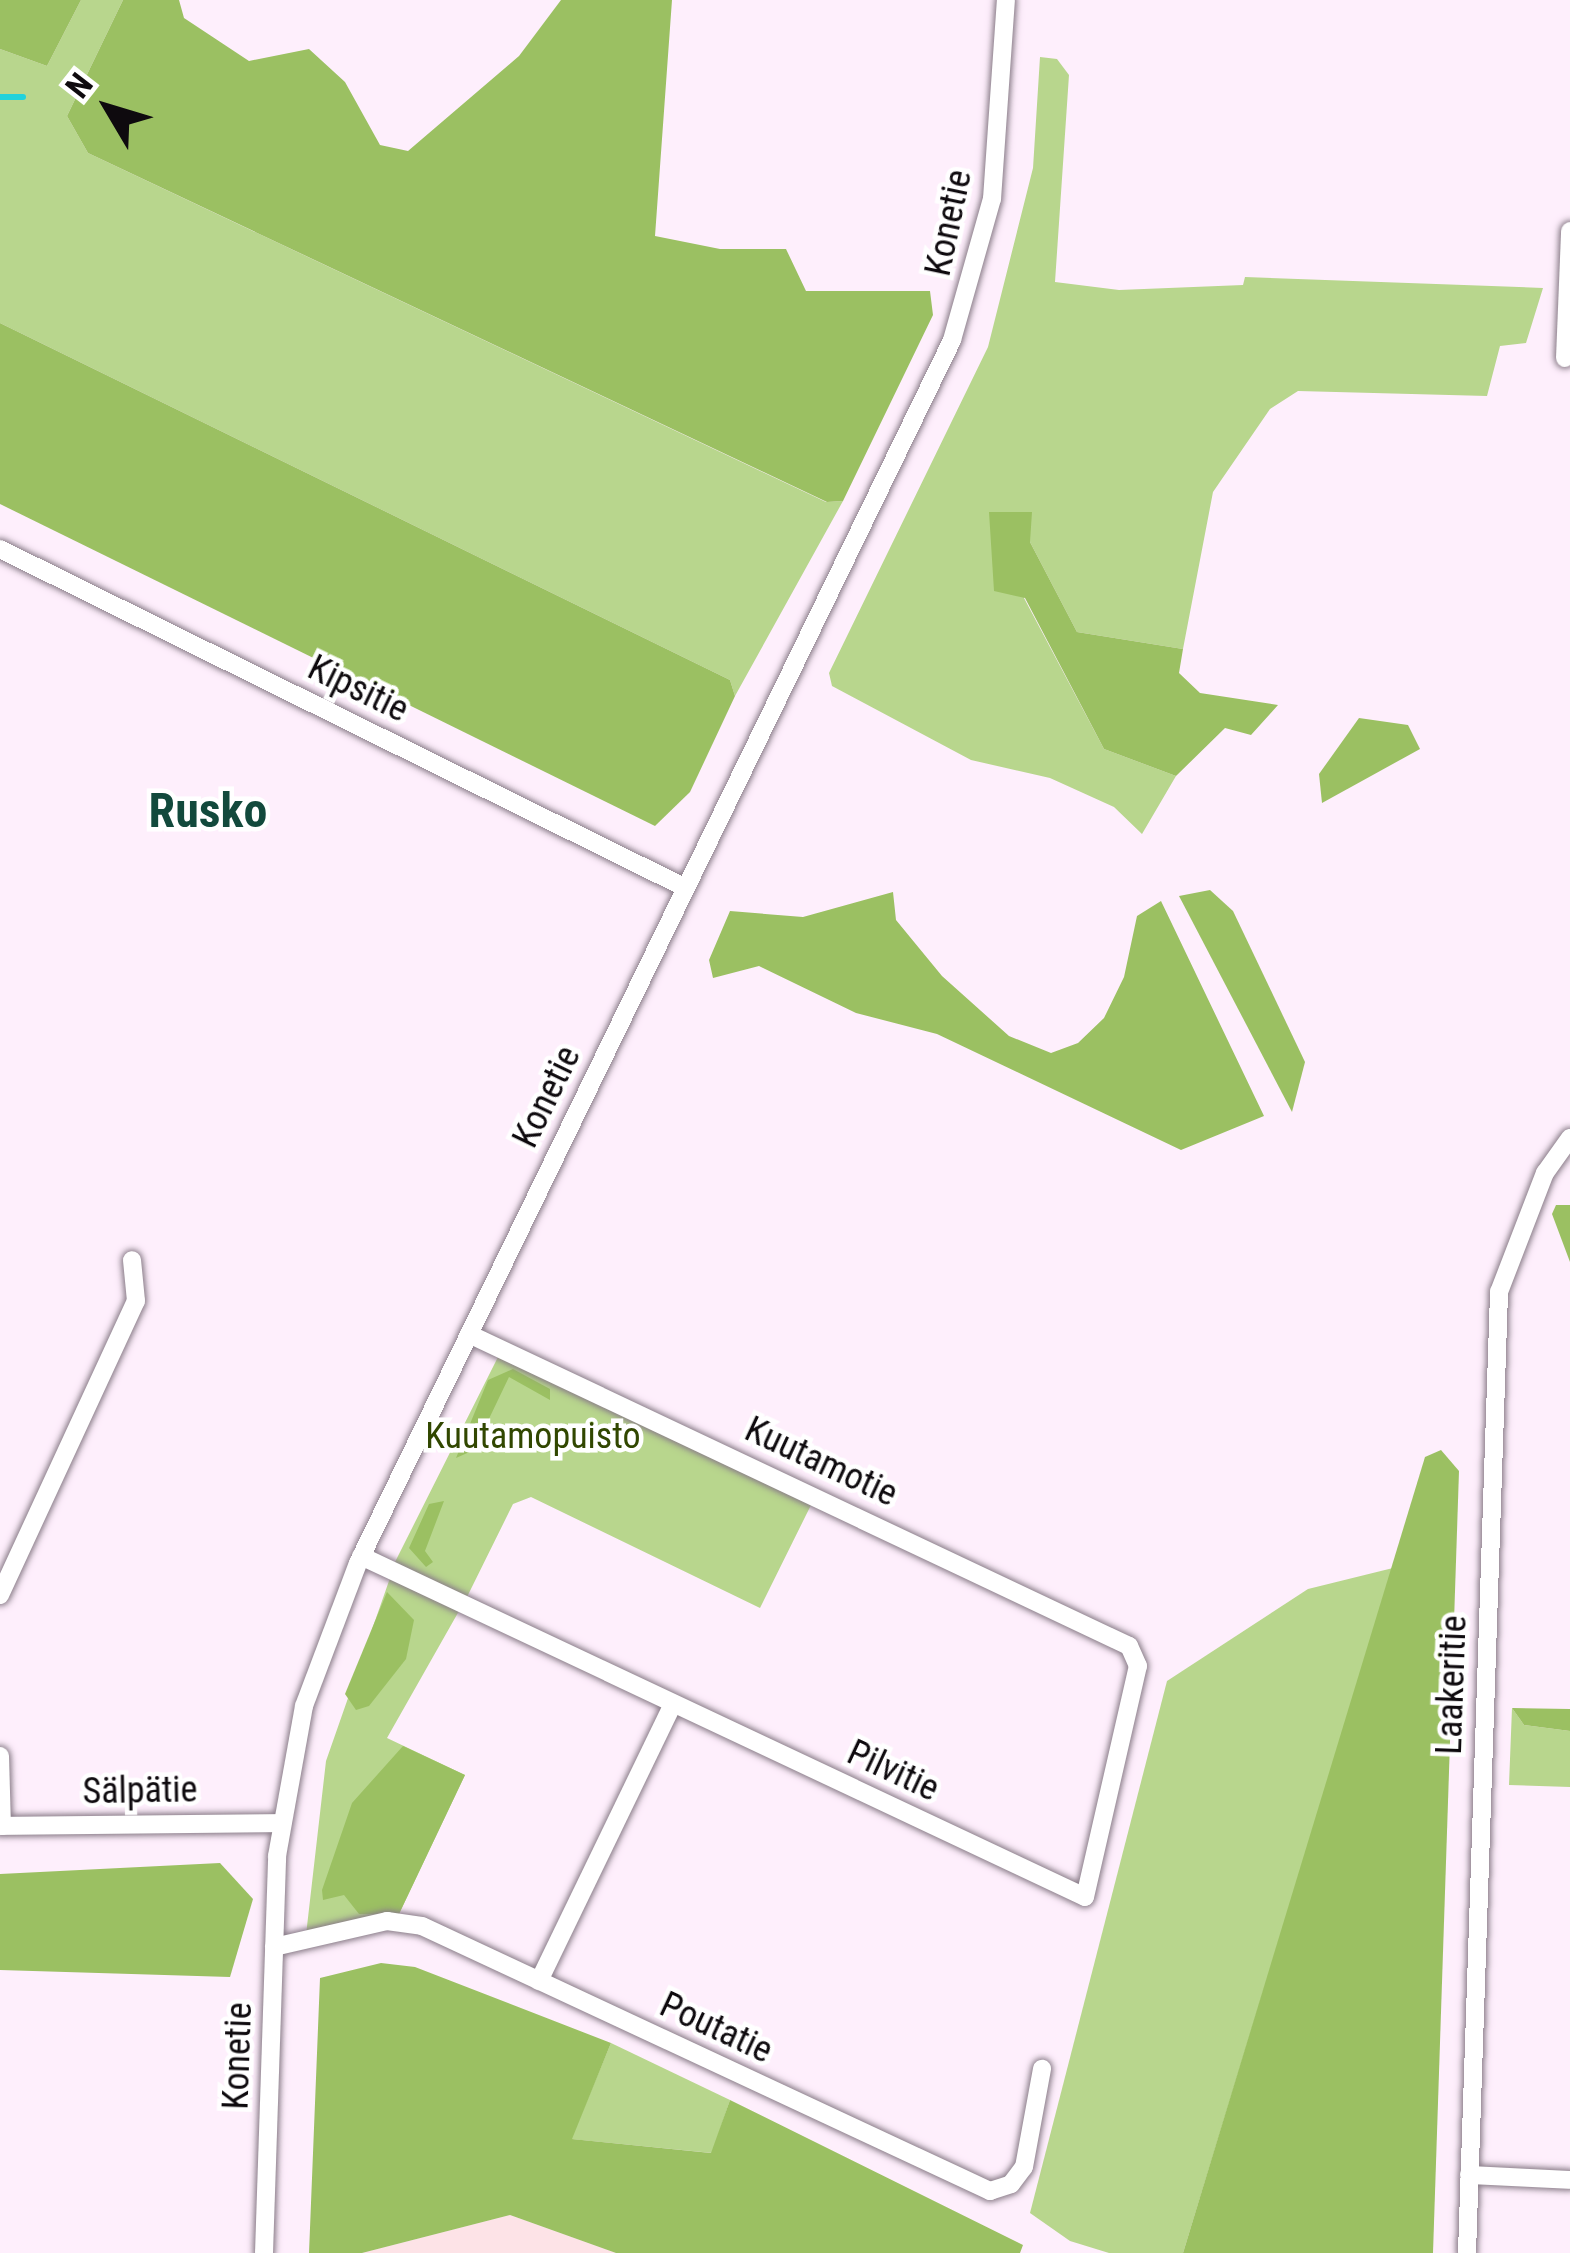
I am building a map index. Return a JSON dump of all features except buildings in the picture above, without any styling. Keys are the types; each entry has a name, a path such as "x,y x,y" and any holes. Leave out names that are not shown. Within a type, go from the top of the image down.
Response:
{"street":[{"name":"Konetie","path":"264,2253 281,1823 304,1706 361,1556 959,319 992,199 1006,0"},
{"path":"1564,358 1570,231"},
{"name":"Kipsitie","path":"0,549 686,889"},
{"name":"Laakeritie","path":"1467,2253 1499,1292 1545,1173 1570,1138"},
{"path":"0,1594 136,1300 132,1260"},
{"name":"Kuutamotie","path":"469,1334 1121,1639 1137,1659 1085,1897"},
{"name":"Pilvitie","path":"361,1556 1085,1897"},
{"path":"539,1981 673,1704"},
{"path":"0,1756 1,1826"},
{"name":"Sälpätie","path":"1,1826 281,1823"},
{"name":"Poutatie","path":"274,1948 397,1921 539,1981 990,2191 1011,2184 1024,2167 1042,2069"},
{"path":"1469,2176 1570,2180"}],"shaded area":[{"path":"510,2215 616,2253 362,2253"}],"green space":[{"path":"0,0 81,0 47,66 0,49"},
{"path":"81,0 123,0 67,116 88,153 826,502 843,501 735,696 730,680 0,323 0,49 47,66"},
{"path":"123,0 179,0 184,18 249,61 309,49 345,82 380,145 408,151 519,56 561,0 672,0 655,236 720,249 786,249 806,291 930,291 933,315 843,501 827,502 88,153 67,116"},
{"path":"1040,57 1057,59 1069,75 1055,282 1119,290 1243,285 1245,277 1543,288 1526,343 1500,346 1487,396 1298,391 1270,409 1213,492 1183,649 1077,632 1030,542 1024,598 1104,749 1176,776 1142,834 1114,807 1050,778 971,760 832,686 829,673 988,347 1033,168"},
{"path":"0,323 730,680 735,696 690,792 655,826 0,504"},
{"path":"989,512 1032,512 1030,542 1077,632 1183,649 1179,673 1200,693 1278,705 1251,735 1225,728 1176,776 1104,749 1025,598 994,591"},
{"path":"1359,718 1408,725 1420,749 1322,803 1319,774"},
{"path":"1210,890 1233,911 1305,1062 1292,1112 1179,896"},
{"path":"893,892 896,920 942,976 1009,1036 1051,1053 1078,1043 1104,1018 1124,977 1137,916 1161,901 1264,1116 1181,1150 937,1034 856,1013 759,966 713,978 709,960 730,911 803,917"},
{"path":"1556,1205 1570,1205 1570,1262 1552,1214"},
{"name":"Kuutamopuisto","path":"499,1355 812,1503 760,1608 531,1497 513,1504 466,1599 394,1564"},
{"path":"513,1369 550,1389 550,1400 509,1377 474,1450 456,1458 488,1380"},
{"path":"1441,1450 1459,1471 1433,2253 1183,2253 1425,1457"},
{"path":"444,1501 425,1551 433,1562 426,1567 409,1548 429,1504"},
{"path":"1393,1568 1183,2253 1109,2253 1070,2241 1030,2213 1167,1681 1308,1589"},
{"path":"390,1578 459,1611 387,1738 465,1775 399,1914 306,1935 326,1761"},
{"path":"387,1592 414,1620 406,1659 369,1706 356,1710 345,1694"},
{"path":"1512,1708 1524,1725 1570,1731 1570,1787 1509,1785"},
{"path":"1512,1708 1570,1709 1570,1731 1524,1725"},
{"path":"403,1746 465,1775 399,1914 359,1914 344,1895 323,1900 322,1890 352,1803"},
{"path":"220,1863 253,1899 230,1977 0,1970 0,1874"},
{"path":"381,1963 415,1967 611,2043 572,2139 711,2153 730,2100 1023,2245 1020,2253 616,2253 510,2215 362,2253 309,2253 320,1978"},
{"path":"611,2043 730,2100 712,2153 571,2139"}],"waterway":[{"path":"0,97 23,97"}],"district":[{"name":"Rusko","path":"208,811"}]}
